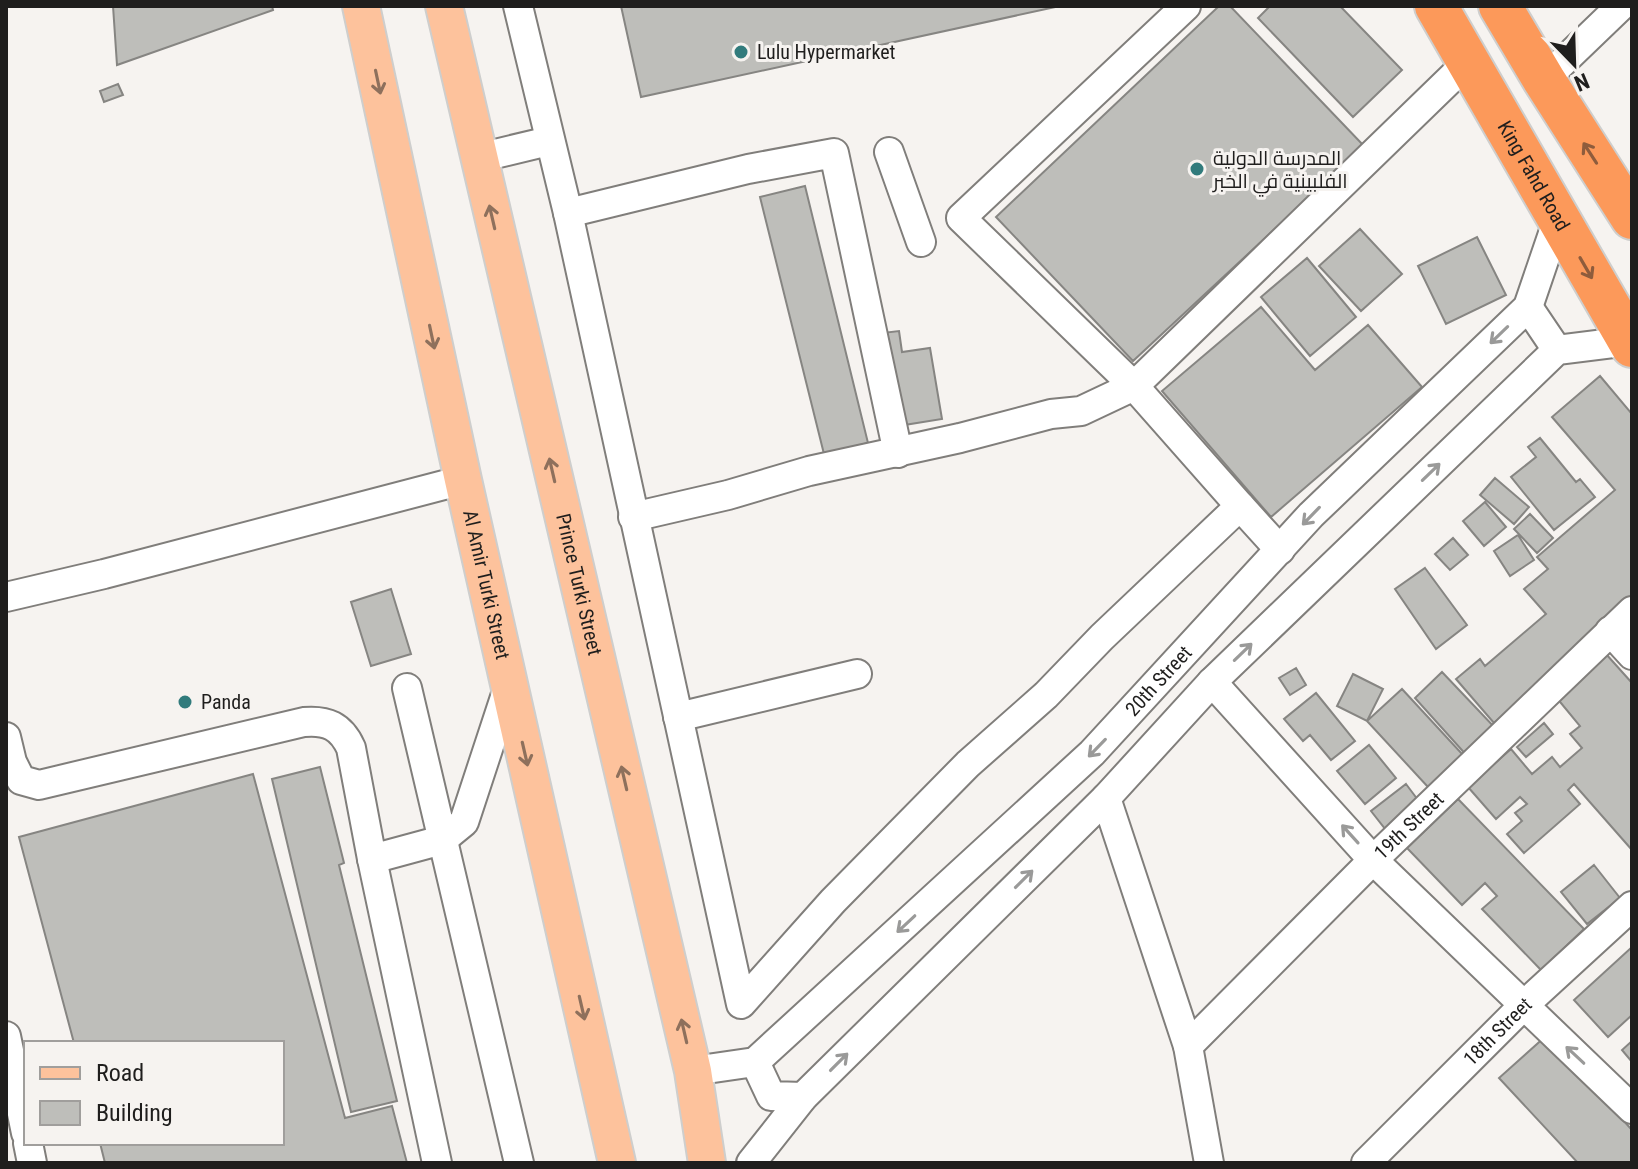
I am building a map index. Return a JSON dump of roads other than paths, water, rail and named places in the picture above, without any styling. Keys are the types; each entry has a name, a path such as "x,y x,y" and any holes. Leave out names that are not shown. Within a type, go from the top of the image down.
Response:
{"highway":[{"name":"King Fahd Road","path":"1436,6 1470,60 1630,344"},
{"path":"1500,6 1632,218"}],"main road":[{"name":"Al Amir Turki Street","path":"361,6 463,480 617,1163"},
{"name":"Prince Turki Street","path":"444,6 693,1071 707,1163"}],"street":[{"path":"518,6 568,213 741,1004 833,901 968,764 1046,695 1102,637 1240,506"},
{"path":"1186,6 961,218 1134,386 1280,550"},
{"path":"1544,80 1621,6"},
{"path":"633,517 728,495 809,471 898,453 1051,414 1081,411 1134,386 1470,60"},
{"path":"478,158 549,141"},
{"path":"889,152 921,242"},
{"path":"568,213 748,169 834,153 898,453"},
{"name":"20th Street","path":"755,1062 1092,753 1311,515 1528,307 1558,219"},
{"path":"1528,307 1557,350 1630,344"},
{"name":"20th Street","path":"751,1163 803,1097 1106,798 1212,682 1557,350"},
{"path":"6,597 119,571 463,480"},
{"name":"19th Street","path":"1188,1046 1373,860 1632,611"},
{"path":"1610,631 1632,655"},
{"path":"678,717 857,674"},
{"path":"1212,682 1373,860 1632,1109"},
{"path":"372,859 442,840 464,822 509,685"},
{"path":"407,688 519,1163"},
{"path":"6,737 12,762 21,780 39,785 318,721 337,727 351,748 437,1163"},
{"path":"1106,798 1188,1046 1209,1163"},
{"name":"18th Street","path":"1366,1163 1523,1006 1632,906"},
{"path":"6,1036 24,1123"},
{"path":"693,1071 755,1062 771,1096 803,1097"}],"place":[{"name":"Lulu Hypermarket","path":"741,52"},
{"name":"المدرسة الدولية الفلبينية في الخبر","path":"1197,169"},
{"name":"Panda","path":"185,702"}]}
